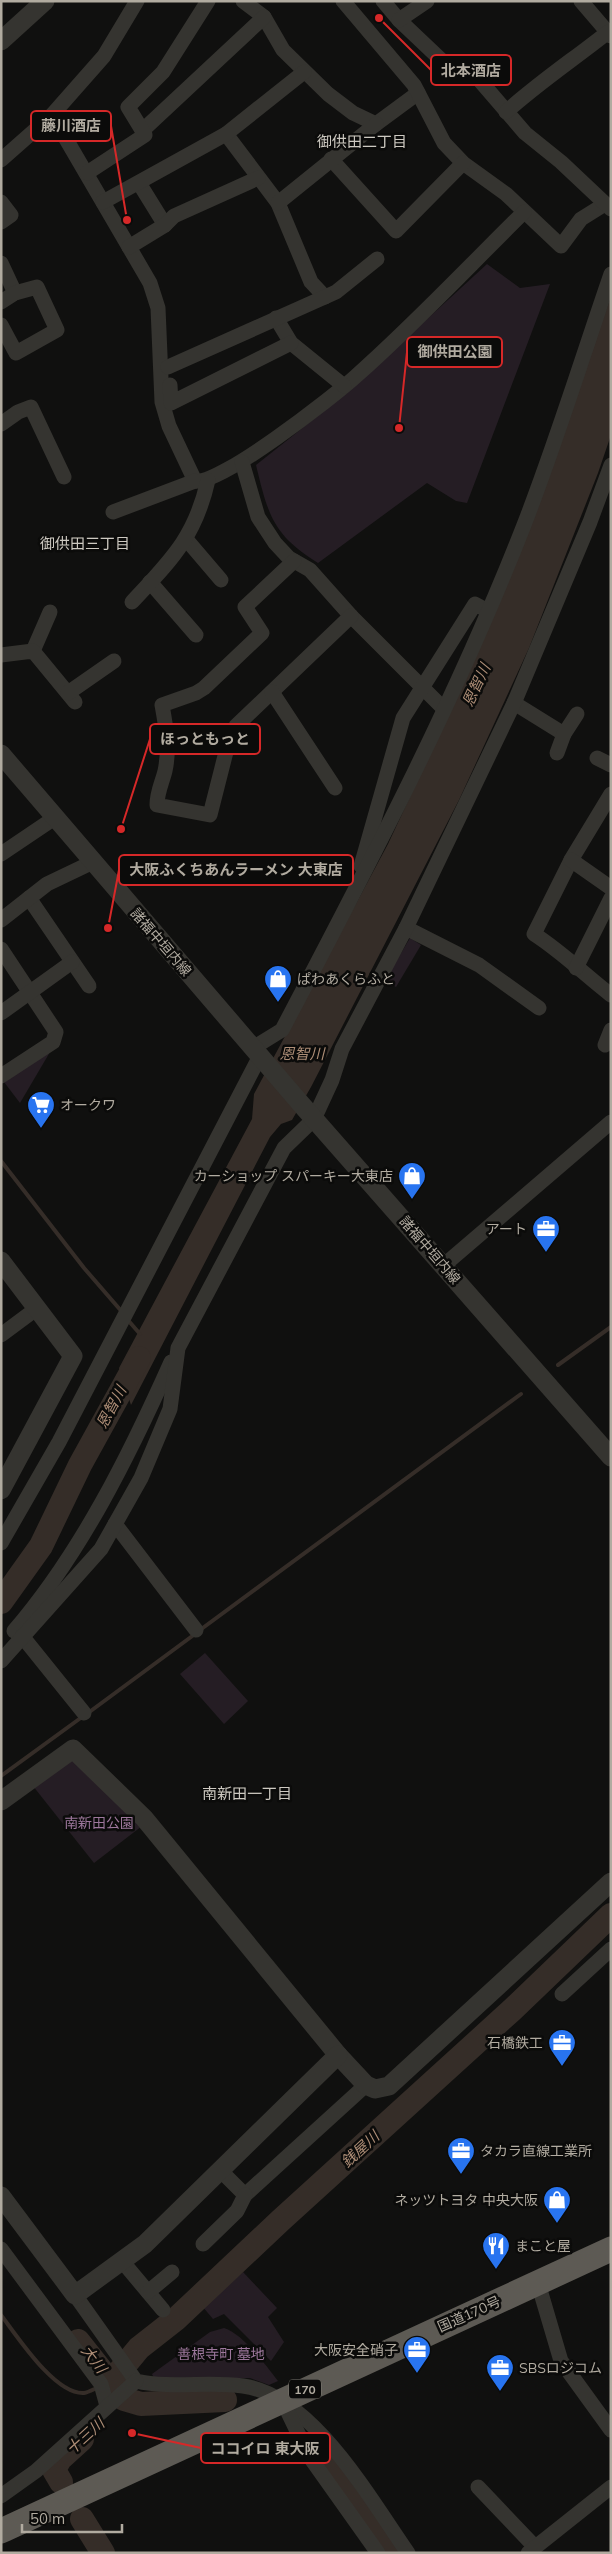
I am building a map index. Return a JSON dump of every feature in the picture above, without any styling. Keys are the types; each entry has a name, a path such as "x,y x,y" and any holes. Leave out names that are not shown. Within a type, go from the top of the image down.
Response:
{"highway":[{"name":"国道170号","path":"1,2531 611,2249"}],"street":[{"path":"1,160 52,115 104,56 137,1"},
{"path":"87,173 145,136 128,107 162,72 208,1"},
{"path":"243,1 264,17 283,50 304,72 353,113 376,124"},
{"path":"343,1 396,62 418,93 444,143 463,163 506,194 561,246 581,219 608,206 561,162 525,133 476,76 457,74 399,20 383,1"},
{"path":"399,20 427,1"},
{"path":"506,112 529,91 557,73 609,34 594,8 580,1"},
{"path":"1,41 35,4"},
{"path":"143,130 264,17"},
{"path":"103,202 226,134 304,72"},
{"path":"278,203 331,159 418,93"},
{"path":"52,115 150,283 158,308 162,402 169,426 202,481 202,506 186,539 132,602"},
{"path":"226,134 278,203 312,282 325,297"},
{"path":"331,159 396,231 463,163"},
{"path":"129,247 165,225 174,216 258,178"},
{"path":"139,183 165,225"},
{"path":"1,202 11,215 1,222"},
{"path":"113,512 202,481 242,462 344,386 524,212"},
{"path":"168,367 336,292 377,259"},
{"path":"1,263 15,293"},
{"path":"1,1543 59,1442 259,1055 282,1030 365,871 444,708 488,611 550,454 611,274"},
{"path":"1,302 15,293 36,287 57,330 16,353 1,325"},
{"path":"276,318 291,343 344,386"},
{"path":"159,331 166,332 171,403 291,343"},
{"path":"1,424 18,412 31,407 64,477"},
{"path":"242,462 258,517 275,543 294,561 310,570 351,616 444,708"},
{"path":"1,1645 53,1582 80,1540 153,1402 178,1348 284,1148 314,1119 332,1080 342,1049 406,928 514,703 590,522 611,464"},
{"path":"186,539 221,580"},
{"path":"294,561 245,607 262,633 204,688 196,693 162,704 168,742 165,771 157,793 157,805 210,815 228,744 236,726 351,616"},
{"path":"150,582 196,635"},
{"path":"365,871 360,866 403,718 475,604 488,611"},
{"path":"33,650 50,612"},
{"path":"1,655 33,650"},
{"path":"33,650 72,697 114,661"},
{"path":"272,692 335,788"},
{"path":"514,703 564,734"},
{"path":"557,752 564,734 577,714"},
{"name":"諸福中垣内線","path":"1,754 314,1119 611,1457"},
{"path":"611,794 571,860 534,934 560,951 576,968 611,995"},
{"path":"1,854 56,817"},
{"path":"571,860 611,888"},
{"path":"1,920 47,884 93,862"},
{"path":"29,898 89,986"},
{"path":"576,968 611,898"},
{"path":"406,928 479,965 539,1008"},
{"path":"1,949 56,1032 53,1042 1,1076"},
{"path":"1,1012 72,962"},
{"path":"605,1045 611,1030"},
{"path":"443,1266 608,1131"},
{"path":"1,1261 73,1356 1,1490"},
{"path":"1,1335 36,1309"},
{"path":"1,1660 101,1549 141,1478 170,1409 178,1348"},
{"path":"115,1524 196,1630"},
{"path":"22,1636 84,1713"},
{"path":"1,1801 73,1749 144,1818 338,2055 366,2085 375,2089 389,2086 611,1882"},
{"path":"562,1994 611,1950"},
{"path":"75,2295 145,2244 338,2055"},
{"path":"203,2244 237,2211 245,2195 366,2085"},
{"path":"221,2171 245,2195"},
{"path":"1,2196 122,2360 134,2380 158,2386 242,2386 264,2390 282,2400 329,2442 408,2553"},
{"path":"1,2249 101,2384 110,2403"},
{"path":"122,2261 163,2310"},
{"path":"148,2292 172,2272"},
{"path":"538,2283 561,2361 611,2430"},
{"path":"1,2496 36,2471 134,2380"},
{"path":"282,2400 309,2456 378,2553"},
{"path":"478,2487 532,2550 611,2487"}],"green space":[{"path":"487,264 520,288 550,284 467,503 456,501 427,483 318,563 291,543 275,522 264,497 256,465 349,391"},
{"path":"410,938 421,945 396,987 385,980"},
{"path":"50,1052 20,1103 4,1082"},
{"path":"205,1653 248,1701 224,1724 180,1674"},
{"name":"南新田公園","path":"65,1760 76,1761 142,1826 94,1863 33,1786"},
{"path":"243,2272 277,2308 268,2317 284,2342 271,2361 224,2314 213,2319 202,2306"},
{"name":"善根寺町 墓地","path":"224,2328 239,2336 278,2381 269,2385 250,2378 154,2378 152,2374 210,2332"}],"water":[{"name":"恩智川","path":"611,297 611,435 598,473 529,648 459,800 311,1087 292,1120 281,1124 270,1137 131,1405 119,1368 252,1119 254,1094 388,844 472,664"}],"waterway":[{"path":"1,1161 84,1268 123,1313"},
{"path":"127,1319 140,1334"},
{"path":"558,1365 611,1327"},
{"name":"恩智川","path":"1,1602 41,1546 80,1465 139,1358"},
{"path":"200,1630 521,1394"},
{"path":"88,1713 195,1634"},
{"path":"1,1776 82,1717"},
{"name":"銭屋川","path":"110,2383 139,2348 176,2319 281,2220 512,2010 611,1915"},
{"path":"1,2315 38,2363 61,2385 73,2391 84,2393 99,2387"},
{"name":"大川","path":"78,2341 124,2399 141,2404 225,2400"},
{"name":"十三川","path":"61,2482 54,2470 60,2459 82,2439"},
{"name":"大川","path":"323,2449 395,2553"},
{"name":"十三川","path":"82,2519 103,2553"}],"place":[{"name":"北本酒店","path":"379,18"},
{"name":"藤川酒店","path":"127,220"},
{"name":"御供田公園","path":"399,428"},
{"name":"ほっともっと","path":"121,829"},
{"name":"大阪ふくちあんラーメン 大東店","path":"108,928"},
{"name":"ぱわあくらふと","path":"278,1003"},
{"name":"オークワ","path":"41,1129"},
{"name":"カーショップ スパーキー大東店","path":"412,1200"},
{"name":"アート","path":"546,1253"},
{"name":"石橋鉄工","path":"562,2067"},
{"name":"タカラ直線工業所","path":"461,2175"},
{"name":"ネッツトヨタ 中央大阪","path":"557,2224"},
{"name":"まこと屋","path":"496,2270"},
{"name":"大阪安全硝子","path":"417,2374"},
{"name":"SBSロジコム","path":"500,2392"},
{"name":"ココイロ 東大阪","path":"132,2433"}],"district":[{"name":"御供田二丁目","path":"362,141"},
{"name":"御供田三丁目","path":"85,543"},
{"name":"南新田一丁目","path":"247,1793"}]}
